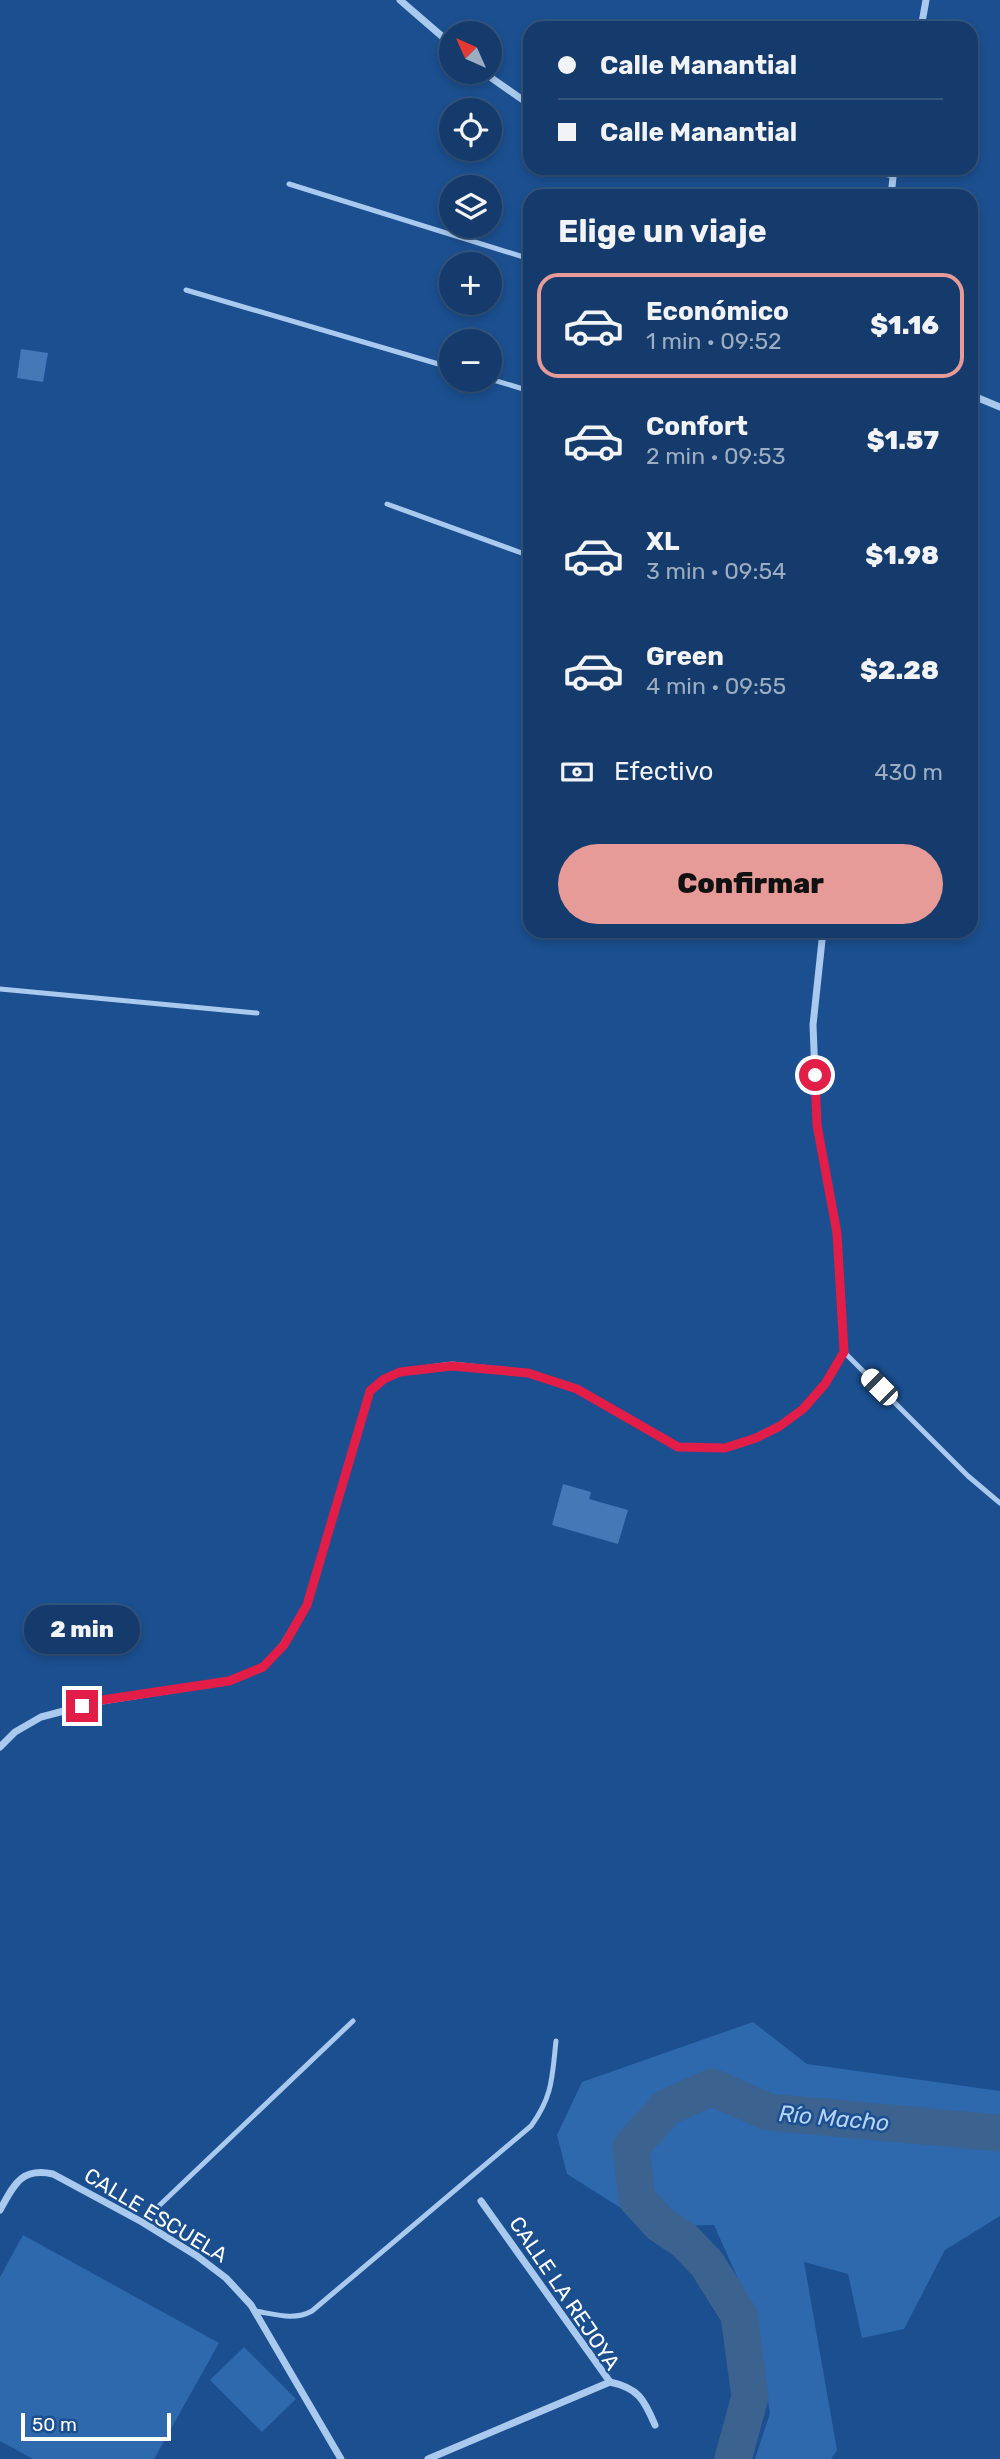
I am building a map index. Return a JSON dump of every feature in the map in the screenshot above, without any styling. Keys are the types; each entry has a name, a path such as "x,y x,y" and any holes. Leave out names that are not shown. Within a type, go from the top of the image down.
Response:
{"street":[{"path":"400,0 439,34"},
{"path":"922,21 926,0"},
{"path":"500,84 523,101"},
{"path":"978,398 1000,407"},
{"path":"0,1747 15,1732 41,1717 102,1700 229,1681 263,1667 284,1645 307,1605 370,1391 384,1379 400,1372 452,1366 528,1373 577,1389 678,1447 725,1448 756,1438 780,1426 803,1409 825,1384 844,1352 837,1233 817,1125 813,1025 822,938"},
{"name":"CALLE ESCUELA","path":"0,2210 14,2185 25,2176 40,2171 53,2174 142,2222 197,2256 226,2278 255,2311 341,2459"},
{"name":"CALLE LA REJOYA","path":"428,2459 610,2382 481,2201"},
{"path":"610,2382 627,2386 635,2392 646,2403 654,2425"}],"lane":[{"path":"289,184 523,257"},
{"path":"186,290 439,364"},
{"path":"502,383 523,389"},
{"path":"387,504 523,553"},
{"path":"0,989 257,1013"},
{"path":"844,1352 968,1476 1000,1503"},
{"path":"142,2222 353,2021"},
{"path":"255,2311 293,2317 312,2311 531,2126 550,2093 556,2041"}],"shaded area":[{"path":"753,2022 807,2064 1000,2091 1000,2216 945,2250 904,2329 862,2338 848,2274 804,2262 837,2450 831,2459 755,2459 770,2413 751,2308 714,2225 665,2226 627,2212 567,2174 557,2135 582,2082"},
{"path":"23,2235 219,2343 154,2459 33,2459 0,2441 0,2277"},
{"path":"244,2347 296,2399 262,2432 210,2380"}],"building":[{"path":"21,349 48,353 43,382 17,378"},
{"path":"563,1484 591,1492 589,1499 628,1510 618,1544 552,1525"}],"waterway":[{"name":"Río Macho","path":"733,2459 750,2397 739,2315 707,2264 685,2241 660,2224 637,2199 631,2147 666,2108 712,2087 768,2112 1000,2133"}],"route":[{"path":"82,1706 102,1700 229,1681 263,1667 284,1645 307,1605 370,1391 384,1379 400,1372 452,1366 528,1373 577,1389 678,1447 725,1448 756,1438 780,1426 803,1409 825,1384 844,1352 837,1233 817,1125 815,1075"}]}
